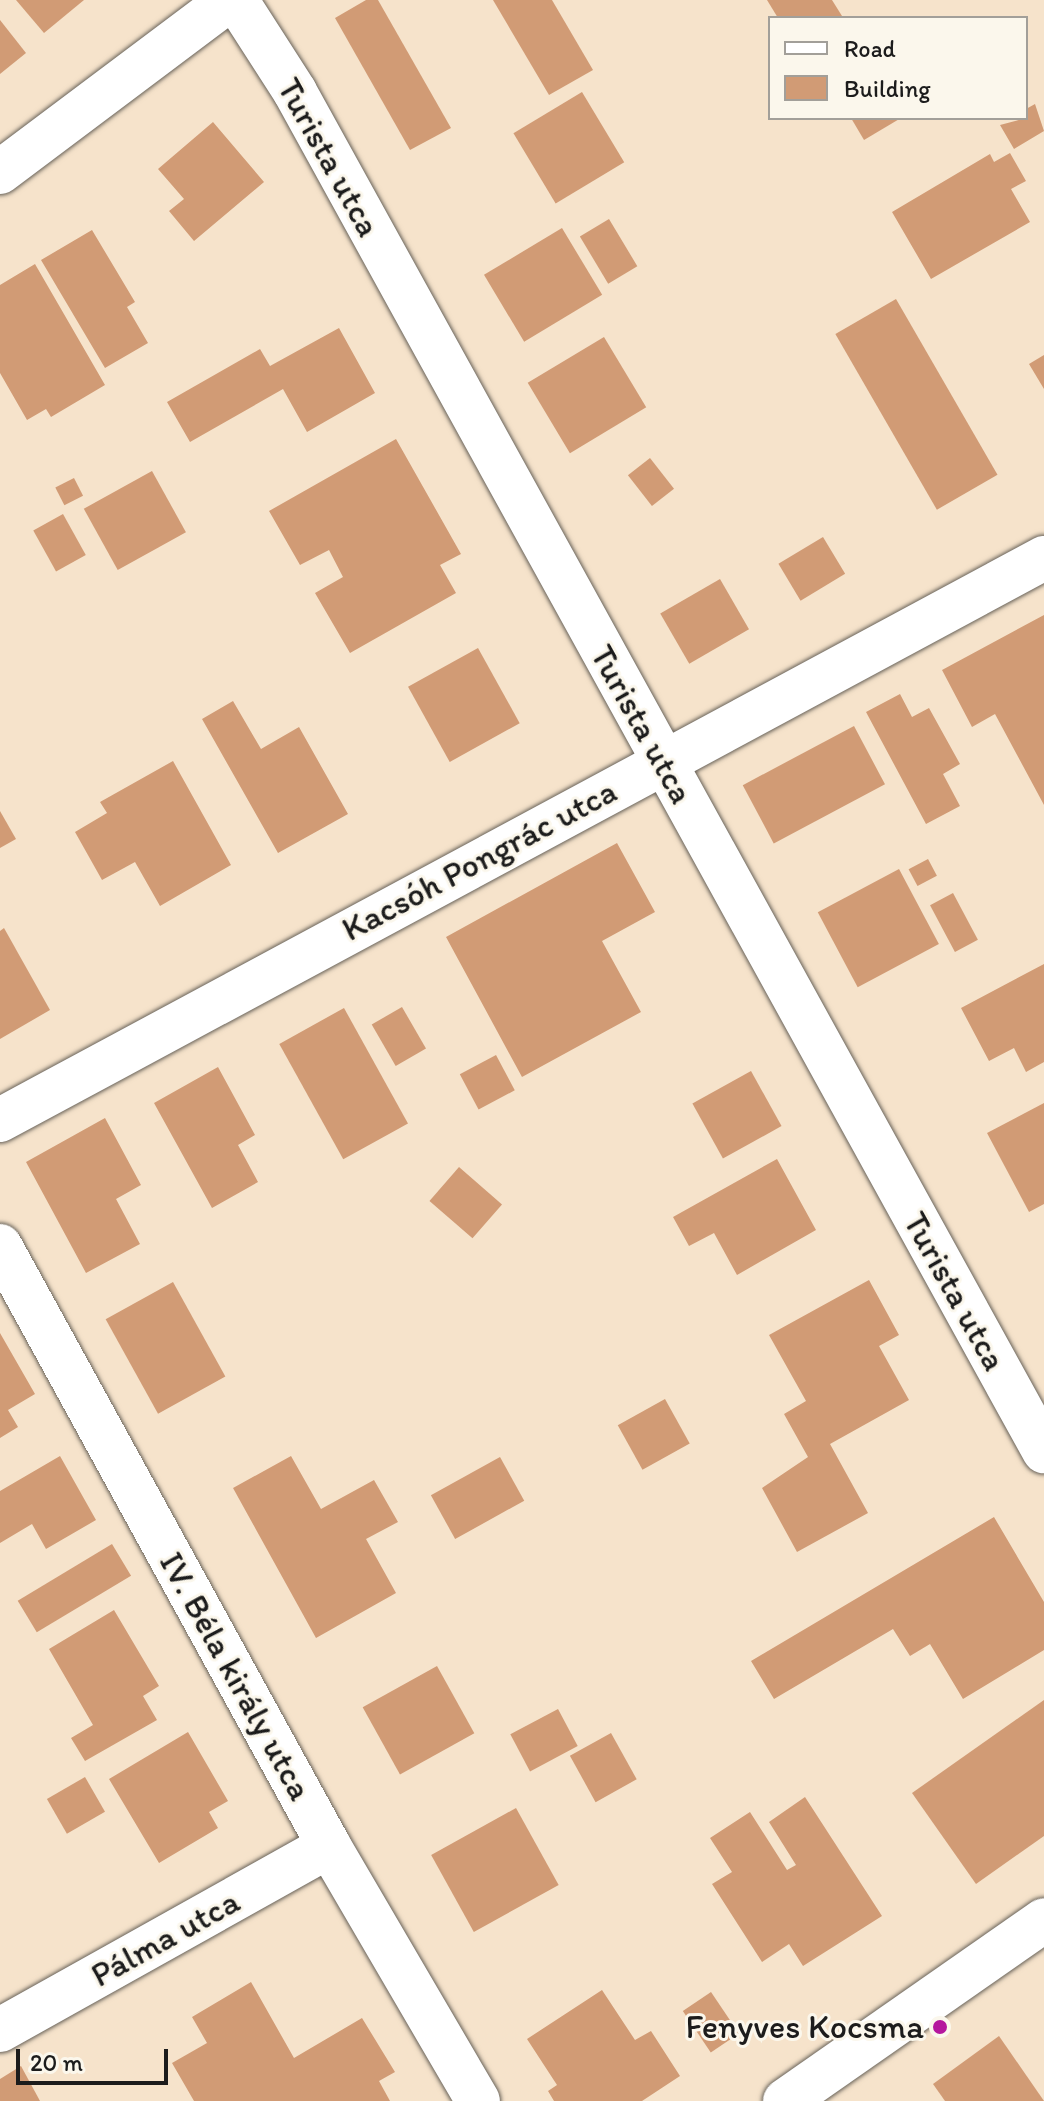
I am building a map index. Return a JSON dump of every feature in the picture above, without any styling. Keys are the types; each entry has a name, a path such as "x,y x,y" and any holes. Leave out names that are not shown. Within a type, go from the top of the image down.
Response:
{"street":[{"path":"0,172 229,0"},
{"name":"Turista utca","path":"236,0 295,92 1044,1451"},
{"name":"Kacsóh Pongrác utca","path":"0,1120 1044,558"},
{"name":"IV. Béla király utca","path":"0,1246 329,1846 478,2101"},
{"name":"Pálma utca","path":"0,2030 329,1846"},
{"path":"806,2095 1044,1920"}],"building":[{"path":"16,0 84,0 44,33"},
{"path":"366,0 378,0 451,128 410,150 335,18"},
{"path":"493,0 552,0 593,70 549,95"},
{"path":"767,0 832,0 842,16 777,16"},
{"path":"0,20 26,53 0,74"},
{"path":"582,92 624,162 556,203 513,133"},
{"path":"1035,104 1044,131 1014,149 1000,125 1028,120 1028,108"},
{"path":"852,120 898,120 864,140"},
{"path":"213,122 264,182 194,241 169,211 184,199 158,169"},
{"path":"1010,153 1026,181 1011,189 1030,222 931,279 892,212 990,154 994,162"},
{"path":"609,219 637,266 608,284 580,237"},
{"path":"562,228 602,295 524,342 484,275"},
{"path":"92,230 135,302 127,307 148,343 105,368 41,260"},
{"path":"35,264 105,385 51,417 46,409 27,420 0,373 0,285"},
{"path":"896,299 998,475 937,510 835,334"},
{"path":"339,328 375,393 307,432 283,389 190,442 167,402 260,349 270,366"},
{"path":"604,337 646,407 570,453 528,383"},
{"path":"1044,355 1044,389 1029,364"},
{"path":"396,439 461,554 440,565 456,593 350,653 315,593 343,577 329,550 300,565 269,511"},
{"path":"650,458 674,489 652,506 628,475"},
{"path":"152,471 186,532 118,570 84,509"},
{"path":"74,478 83,496 64,505 55,488"},
{"path":"63,514 86,555 56,572 33,530"},
{"path":"823,537 845,574 801,601 778,564"},
{"path":"720,579 749,629 689,664 660,614"},
{"path":"1044,615 1044,805 995,714 972,727 942,670"},
{"path":"478,648 520,723 450,762 408,687"},
{"path":"900,694 912,717 929,708 960,764 943,774 960,806 926,824 866,712"},
{"path":"233,701 261,749 299,727 348,814 278,853 202,719"},
{"path":"854,726 885,784 774,843 743,785"},
{"path":"173,761 231,865 160,906 135,862 102,880 75,832 107,813 100,802"},
{"path":"0,811 16,839 0,848"},
{"path":"617,843 655,912 602,941 641,1012 522,1077 446,937"},
{"path":"928,859 937,876 917,886 909,869"},
{"path":"899,869 939,944 858,987 818,912"},
{"path":"953,893 978,940 955,952 930,905"},
{"path":"4,928 50,1010 0,1039 0,931"},
{"path":"1044,964 1044,1062 1026,1072 1014,1048 989,1061 961,1008"},
{"path":"402,1007 426,1049 396,1066 372,1024"},
{"path":"344,1008 408,1123 343,1159 279,1044"},
{"path":"496,1055 515,1090 479,1110 460,1074"},
{"path":"218,1067 255,1135 238,1145 258,1182 212,1208 154,1103"},
{"path":"751,1071 782,1126 723,1159 692,1103"},
{"path":"1044,1103 1044,1204 1029,1212 987,1133"},
{"path":"105,1118 141,1185 116,1199 140,1244 86,1273 26,1162"},
{"path":"777,1159 816,1230 737,1275 714,1233 689,1246 673,1217"},
{"path":"459,1167 502,1204 472,1238 429,1201"},
{"path":"869,1280 899,1335 879,1346 909,1400 830,1444 868,1513 797,1552 762,1488 808,1457 784,1414 806,1401 769,1335"},
{"path":"173,1282 225,1376 158,1414 106,1319"},
{"path":"0,1333 35,1394 8,1410 18,1427 0,1438"},
{"path":"665,1399 690,1444 642,1470 618,1425"},
{"path":"60,1456 96,1520 46,1549 32,1524 0,1543 0,1491"},
{"path":"291,1456 321,1509 374,1480 398,1522 366,1539 396,1593 316,1638 233,1488"},
{"path":"500,1457 524,1501 455,1539 431,1495"},
{"path":"994,1517 1044,1602 1044,1650 963,1699 930,1644 910,1656 893,1629 774,1699 751,1661"},
{"path":"112,1544 131,1576 37,1632 18,1601"},
{"path":"114,1610 159,1686 143,1696 157,1720 85,1761 71,1738 93,1725 49,1649"},
{"path":"437,1666 474,1733 400,1775 363,1707"},
{"path":"1044,1700 1044,1836 976,1884 912,1793"},
{"path":"558,1709 578,1746 530,1771 510,1734"},
{"path":"188,1732 228,1801 209,1812 218,1828 159,1863 109,1779"},
{"path":"611,1733 637,1779 596,1802 570,1756"},
{"path":"85,1777 105,1812 67,1834 47,1799"},
{"path":"805,1797 882,1916 803,1966 789,1944 762,1962 712,1884 732,1872 710,1838 750,1812 787,1870 796,1865 769,1822"},
{"path":"516,1808 559,1885 474,1932 431,1855"},
{"path":"251,1982 294,2058 362,2018 395,2072 379,2081 390,2101 194,2101 172,2063 207,2043 192,2017"},
{"path":"602,1990 635,2040 651,2031 680,2076 642,2101 554,2101 548,2091 557,2085 527,2039"},
{"path":"711,1992 739,2033 711,2052 683,2011"},
{"path":"999,2036 1044,2101 945,2101 933,2084"},
{"path":"21,2066 40,2101 0,2101 0,2079"}],"place":[{"name":"Fenyves Kocsma","path":"940,2027"}]}
